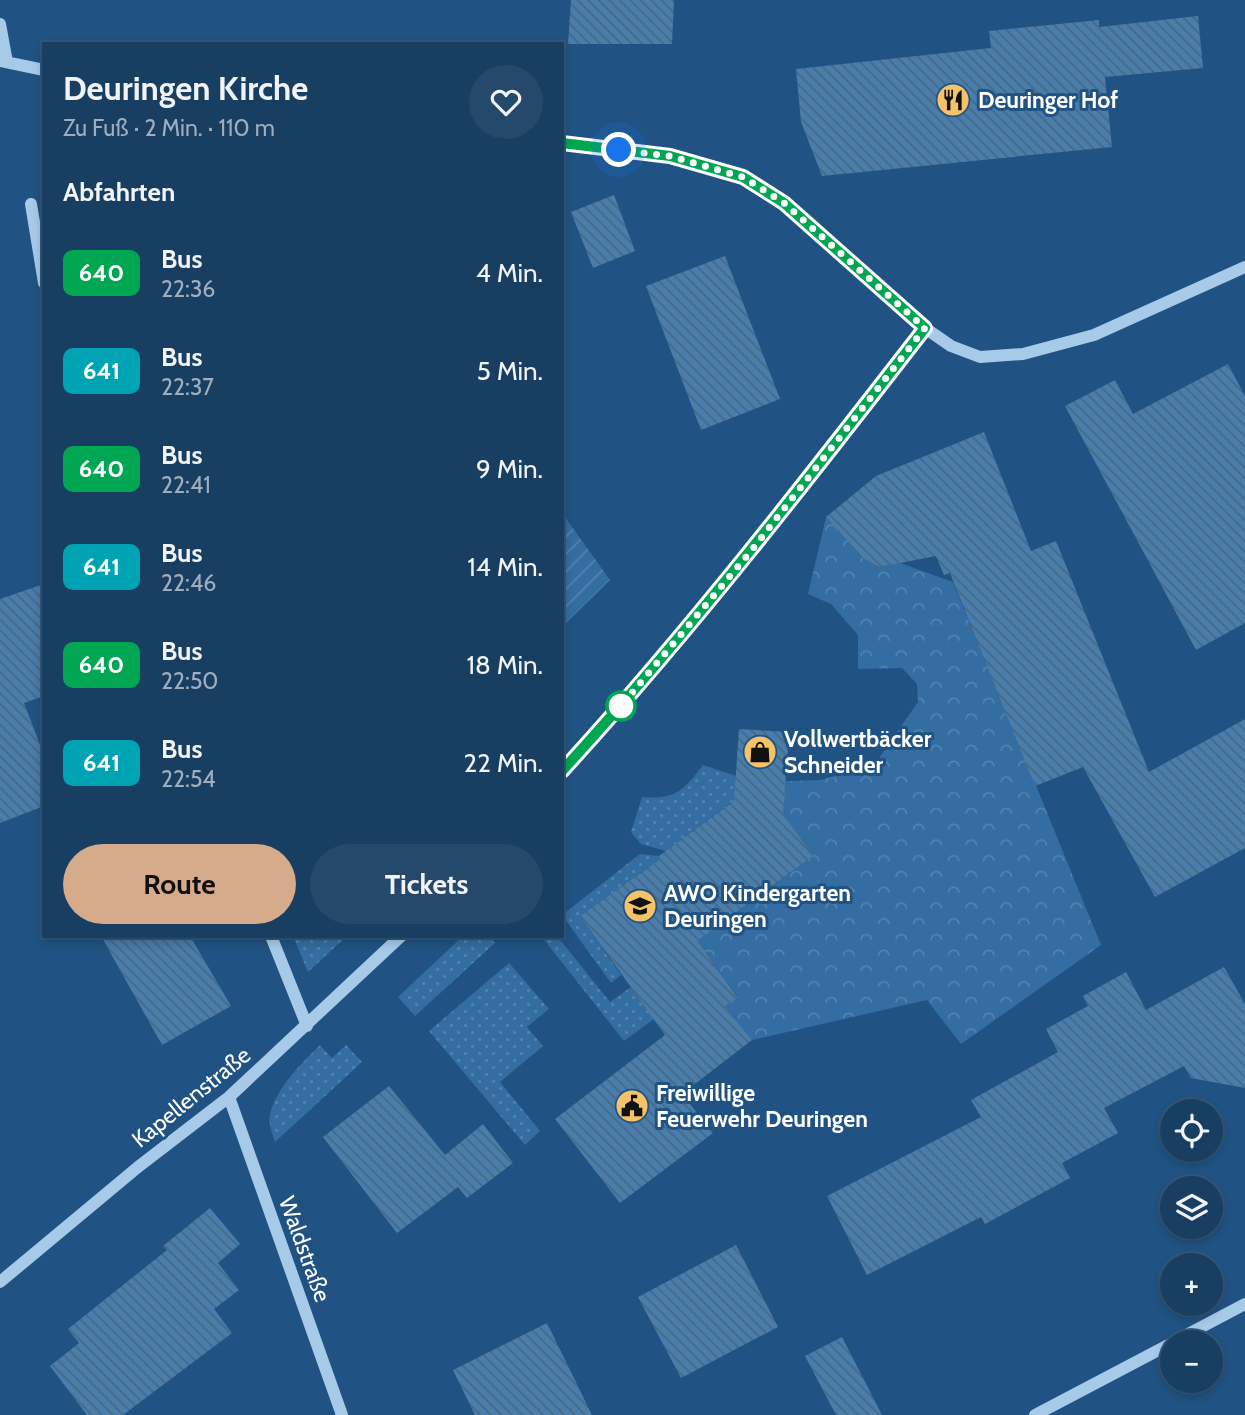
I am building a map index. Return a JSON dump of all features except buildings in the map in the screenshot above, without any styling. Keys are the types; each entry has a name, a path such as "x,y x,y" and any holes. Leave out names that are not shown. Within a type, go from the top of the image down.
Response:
{"street":[{"path":"0,24 4,62 42,69"},
{"path":"564,144 670,156 743,177 784,203 925,328 951,346 980,356 1023,354 1094,335 1245,267"},
{"path":"32,204 42,269"},
{"path":"564,769 621,706 751,551 925,328"},
{"path":"272,938 307,1026"},
{"name":"Kapellenstraße","path":"0,1282 138,1167 229,1097 399,938"},
{"name":"Waldstraße","path":"229,1097 342,1415"},
{"path":"1196,1330 1245,1304"},
{"path":"1035,1415 1160,1349"}],"green space":[{"path":"564,516 610,580 564,625"},
{"path":"826,517 864,559 879,567 900,563 953,582 1101,945 961,1044 927,1000 752,1040 725,1006 738,997 676,914 717,927 813,856 759,782 820,780 859,770 879,758 918,702 917,684 902,668 858,669 858,635 831,604 808,594"},
{"path":"703,765 736,776 755,777 759,782 666,851 641,844 631,832 642,797 663,797 678,792"},
{"path":"640,854 659,856 666,866 647,869 580,916 621,975 611,983 564,918 564,913"},
{"path":"294,938 345,938 308,972"},
{"path":"461,938 491,938 495,943 415,1016 398,997"},
{"path":"543,938 559,938 610,1002 631,987 654,1019 624,1041"},
{"path":"509,963 549,1009 527,1027 543,1046 500,1082 540,1131 525,1145 429,1031"},
{"path":"320,1045 332,1058 346,1045 362,1062 275,1142 270,1121 273,1104 291,1076"}],"bus line":[{"name":"640","path":"564,143 670,156 743,177 784,203 925,328 751,551 621,706 564,769"}],"place":[{"name":"Deuringer Hof","path":"953,100"},
{"name":"Vollwertbäcker Schneider","path":"760,752"},
{"name":"AWO Kindergarten Deuringen","path":"640,906"},
{"name":"Freiwillige Feuerwehr Deuringen","path":"632,1106"}],"route":[{"path":"619,150 670,156 743,177 784,203 925,328 751,551 621,706"}]}
